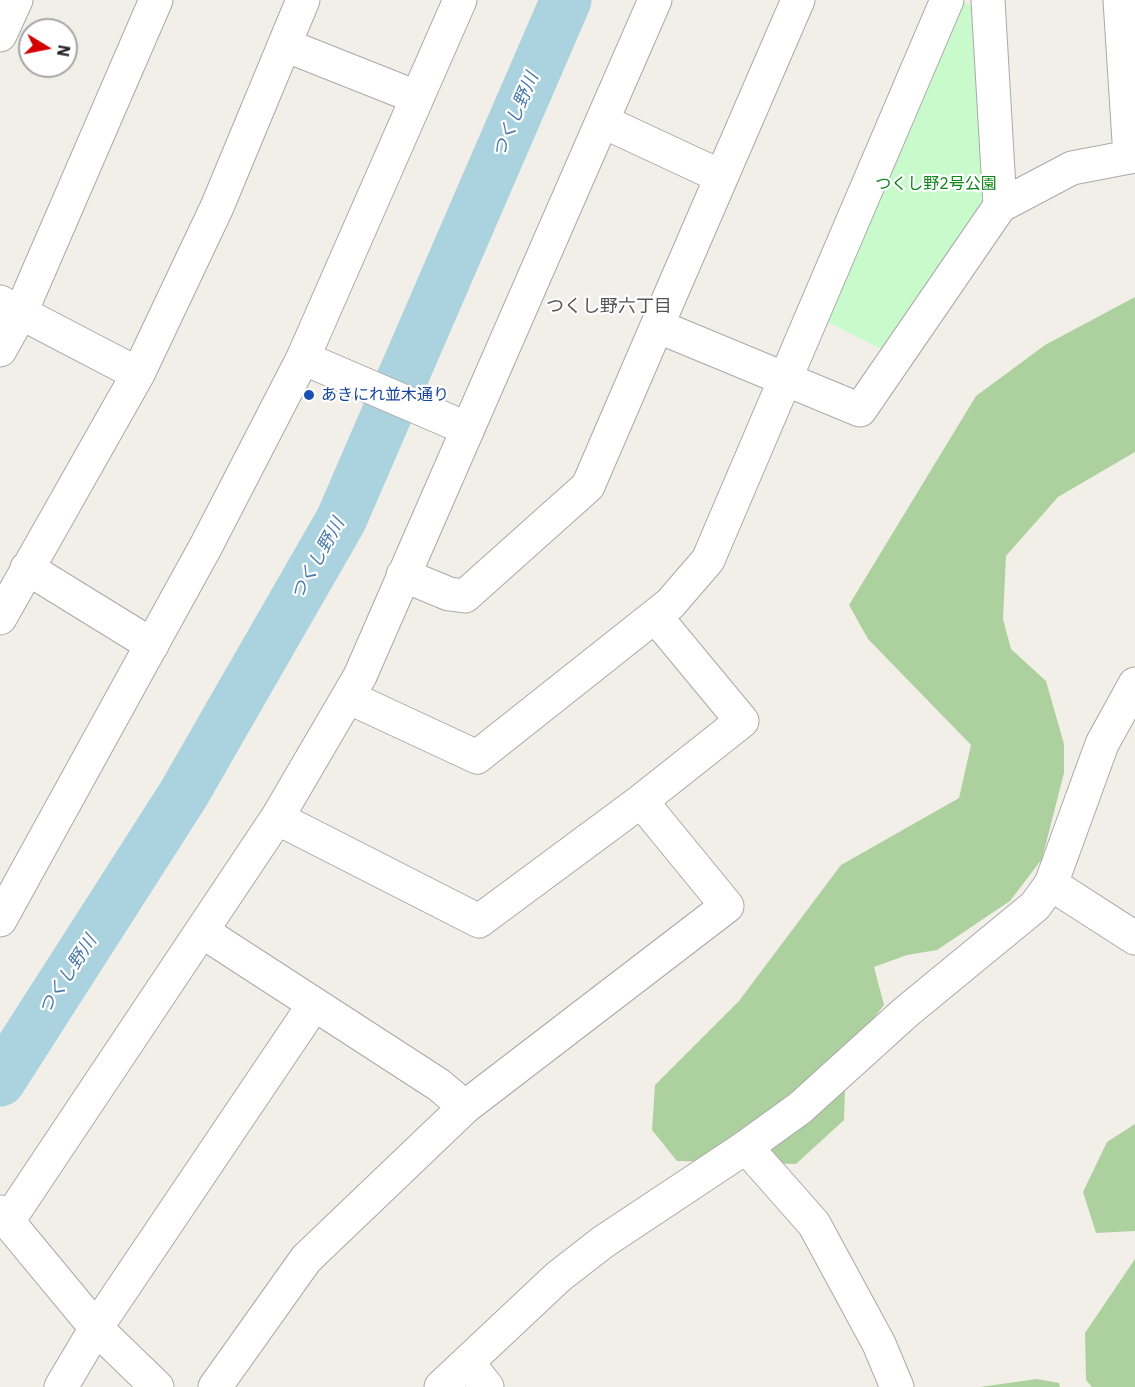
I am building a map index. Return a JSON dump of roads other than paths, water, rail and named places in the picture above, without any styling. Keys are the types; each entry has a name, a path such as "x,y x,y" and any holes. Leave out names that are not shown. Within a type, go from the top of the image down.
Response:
{"street":[{"path":"0,35 16,0"},
{"path":"0,350 10,307 156,0"},
{"path":"0,618 138,374 217,207 303,0"},
{"path":"0,920 152,645 303,358 460,0"},
{"path":"157,1387 96,1328 4,1216 203,932 277,818 348,697 655,0"},
{"path":"403,575 449,594 465,596 588,486 798,0"},
{"path":"348,697 477,757 656,616 670,604 708,560 947,0"},
{"path":"987,0 1000,206"},
{"path":"657,326 860,410 1000,206 1072,168 1132,156 1119,0"},
{"path":"285,45 416,97"},
{"path":"602,121 720,176"},
{"path":"10,307 138,374"},
{"path":"303,358 468,429"},
{"path":"27,568 152,645"},
{"path":"277,818 479,921 640,801 742,721 656,616"},
{"path":"441,1387 478,1375 558,1277 603,1242 747,1147 827,1086 906,1012 1035,906 1051,884 1102,744 1135,684"},
{"path":"215,1387 306,1259 465,1107 727,906 640,801"},
{"path":"1051,884 1135,938"},
{"path":"203,932 439,1086 465,1107"},
{"path":"61,1387 96,1328 314,1006"},
{"path":"747,1147 814,1224 879,1344 897,1387"}],"waterway":[{"name":"つくし野川","path":"0,1081 183,795 341,520 566,0"}],"place":[{"name":"あきにれ並木通り","path":"309,395"}],"district":[{"name":"つくし野六丁目","path":"609,307"}],"park label":[{"name":"つくし野2号公園","path":"936,184"}]}
